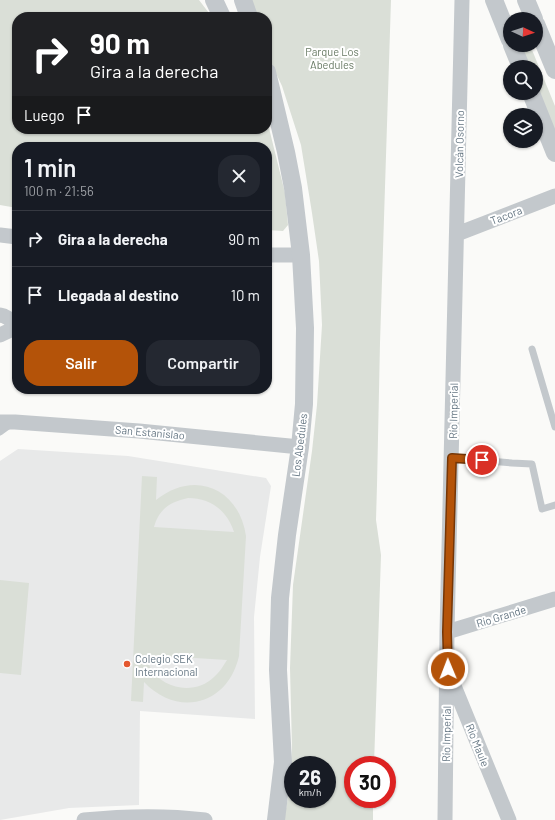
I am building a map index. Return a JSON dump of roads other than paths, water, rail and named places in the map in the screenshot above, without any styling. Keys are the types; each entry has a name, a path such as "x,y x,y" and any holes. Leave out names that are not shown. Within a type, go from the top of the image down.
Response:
{"street":[{"path":"214,0 220,12"},
{"path":"243,0 247,12"},
{"name":"Volcán Osorno","path":"455,289 462,0"},
{"path":"494,0 503,22"},
{"path":"526,0 531,12"},
{"path":"543,41 555,70"},
{"name":"Los Abedules","path":"272,93 294,188 301,255 305,328 304,404 300,447 287,534 278,628 278,670 283,762 276,820"},
{"path":"534,100 555,153"},
{"name":"Tacora","path":"457,234 555,196"},
{"path":"0,235 12,236"},
{"path":"272,255 301,255"},
{"name":"Río Imperial","path":"445,820 448,669 447,632 455,289"},
{"path":"0,315 12,321"},
{"path":"0,334 12,329"},
{"name":"San Estanislao","path":"7,422 147,432 300,447"},
{"name":"Río Grande","path":"447,632 555,599"},
{"name":"Río Maule","path":"448,669 509,820"},
{"path":"84,820 168,817 205,820"}],"lane":[{"path":"532,349 555,427"},
{"path":"0,432 7,422"},
{"path":"452,458 532,464 542,509 555,505"}],"place":[{"name":"Colegio SEK Internacional","path":"127,664"}],"park label":[{"name":"Parque Los Abedules","path":"332,57"}]}
